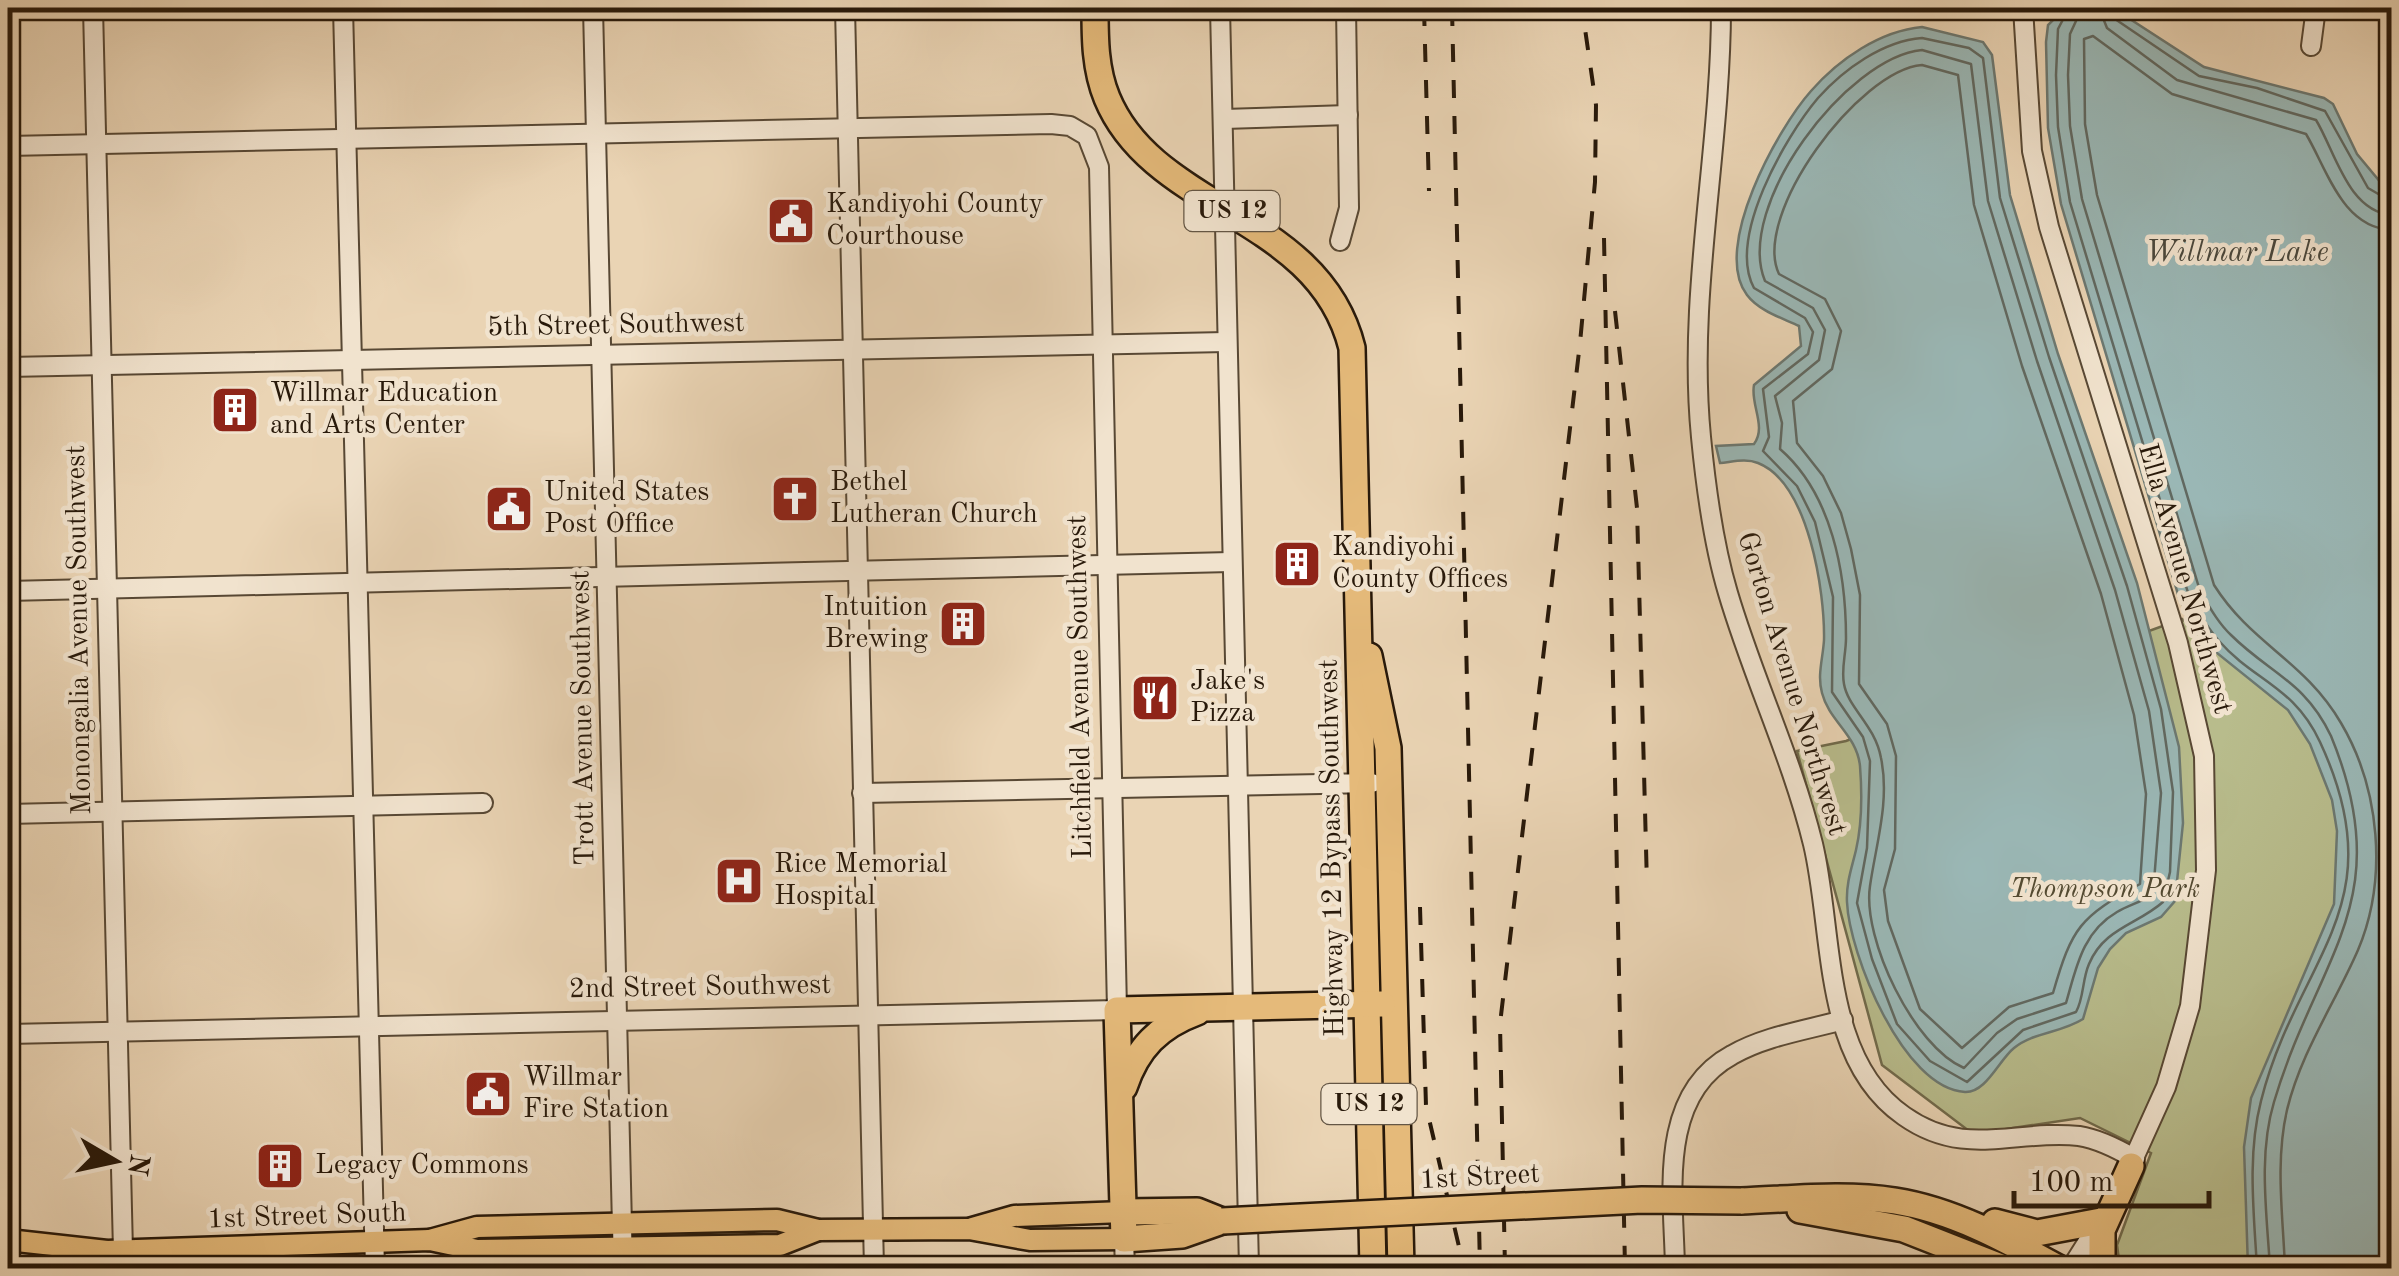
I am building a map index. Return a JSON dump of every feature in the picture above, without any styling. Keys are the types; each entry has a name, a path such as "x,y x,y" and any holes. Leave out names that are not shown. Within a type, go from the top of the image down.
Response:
{"highway":[{"name":"Highway 12 Bypass Southwest","path":"1094,8 1096,44 1108,102 1132,137 1173,172 1313,272 1348,332 1356,388 1373,1268"},
{"name":"Highway 12 Bypass Southwest","path":"1360,612 1384,722 1390,782 1400,1268"},
{"name":"2nd Street Southwest","path":"1117,1010 1394,1004"},
{"path":"1119,1112 1132,1066 1151,1038 1176,1020 1234,1007"},
{"name":"Litchfield Avenue Southwest","path":"1117,1010 1124,1238"},
{"path":"2102,1268 2102,1230 2133,1162"},
{"path":"1741,1201 1833,1197 1897,1201 1944,1208 2037,1233 2101,1221"},
{"name":"1st Street","path":"1124,1212 1198,1211 1235,1218 1642,1200 1741,1201"},
{"path":"1741,1201 1904,1229 2003,1268"},
{"path":"1897,1201 1962,1220 2058,1268"},
{"name":"1st Street","path":"1124,1238 1182,1235 1235,1218"}],"main road":[{"name":"1st Street South","path":"969,1228 1014,1216 1124,1212"},
{"name":"1st Street South","path":"430,1240 477,1227 777,1220 818,1230 969,1228 1030,1240 1124,1238"},
{"name":"1st Street South","path":"8,1240 123,1251 430,1240 477,1250 622,1258 780,1244 818,1230"}],"street":[{"name":"Monongalia Avenue Southwest","path":"93,8 123,1251"},
{"path":"343,8 375,1268"},
{"name":"Trott Avenue Southwest","path":"594,8 622,1258"},
{"path":"845,8 874,1268"},
{"path":"1220,8 1237,784 1235,1218 1249,1268"},
{"path":"1340,241 1348,222 1346,8"},
{"name":"Gorton Avenue Northwest","path":"1721,8 1720,95 1696,325 1701,438 1728,593 1814,846 1843,1020 1865,1076 1902,1115 1923,1127 1971,1141 2078,1136 2133,1162"},
{"name":"Ella Avenue Northwest","path":"2023,8 2028,114 2046,213 2178,643 2204,756 2206,870 2194,982 2166,1087 2133,1162 2071,1268"},
{"path":"2311,46 2316,8"},
{"path":"1224,119 1348,115"},
{"name":"Litchfield Avenue Southwest","path":"848,128 1070,126 1087,136 1099,167 1117,1010"},
{"path":"8,146 848,128"},
{"name":"5th Street Southwest","path":"8,368 1226,342"},
{"path":"8,591 1231,562"},
{"path":"862,793 1390,782"},
{"path":"8,814 483,803"},
{"name":"2nd Street Southwest","path":"8,1034 1117,1010"},
{"path":"1676,1268 1673,1156 1682,1115 1698,1085 1718,1063 1746,1048 1843,1020"},
{"path":"1124,1238 1124,1268"}],"green space":[{"name":"Thompson Park","path":"2182,619 2315,724 2347,823 2337,929 2260,1268 2120,1268 2117,1245 2151,1153 2080,1118 1973,1134 1882,1065 1797,751 1846,741"}],"water":[{"name":"Willmar Lake","path":"2065,8 2116,10 2204,67 2324,98 2333,104 2357,154 2391,195 2391,1268 2248,1268 2244,1147 2251,1098 2334,904 2337,831 2332,800 2310,744 2288,710 2212,649 2180,601 2061,204 2048,128 2046,42 2048,25"},
{"path":"1922,27 1983,42 1992,55 2010,195 2058,354 2137,583 2179,747 2183,823 2175,901 2161,917 2126,933 2110,949 2098,968 2083,1019 2022,1043 2008,1053 1979,1087 1965,1092 1942,1085 1901,1044 1869,984 1850,925 1847,895 1859,830 1860,766 1854,745 1830,712 1822,693 1824,620 1817,569 1802,515 1776,474 1753,462 1720,463 1716,446 1754,444 1759,423 1754,385 1801,346 1799,326 1752,301 1738,274 1737,248 1743,220 1767,159 1797,108 1834,68 1891,34"}],"railway":[{"path":"1424,8 1429,191"},
{"path":"1452,8 1480,1268"},
{"path":"1505,1268 1500,1024 1580,343 1595,182 1596,105 1582,8"},
{"path":"1604,238 1625,1268"},
{"path":"1615,311 1637,508 1647,885"},
{"path":"1420,907 1426,1106 1464,1268"}],"place":[{"name":"Kandiyohi County Courthouse","path":"791,221"},
{"name":"Willmar Education and Arts Center","path":"235,410"},
{"name":"Bethel Lutheran Church","path":"795,499"},
{"name":"United States Post Office","path":"509,509"},
{"name":"Kandiyohi County Offices","path":"1297,564"},
{"name":"Intuition Brewing","path":"963,624"},
{"name":"Jake's Pizza","path":"1155,698"},
{"name":"Rice Memorial Hospital","path":"739,881"},
{"name":"Willmar Fire Station","path":"488,1094"},
{"name":"Legacy Commons","path":"280,1166"}]}
